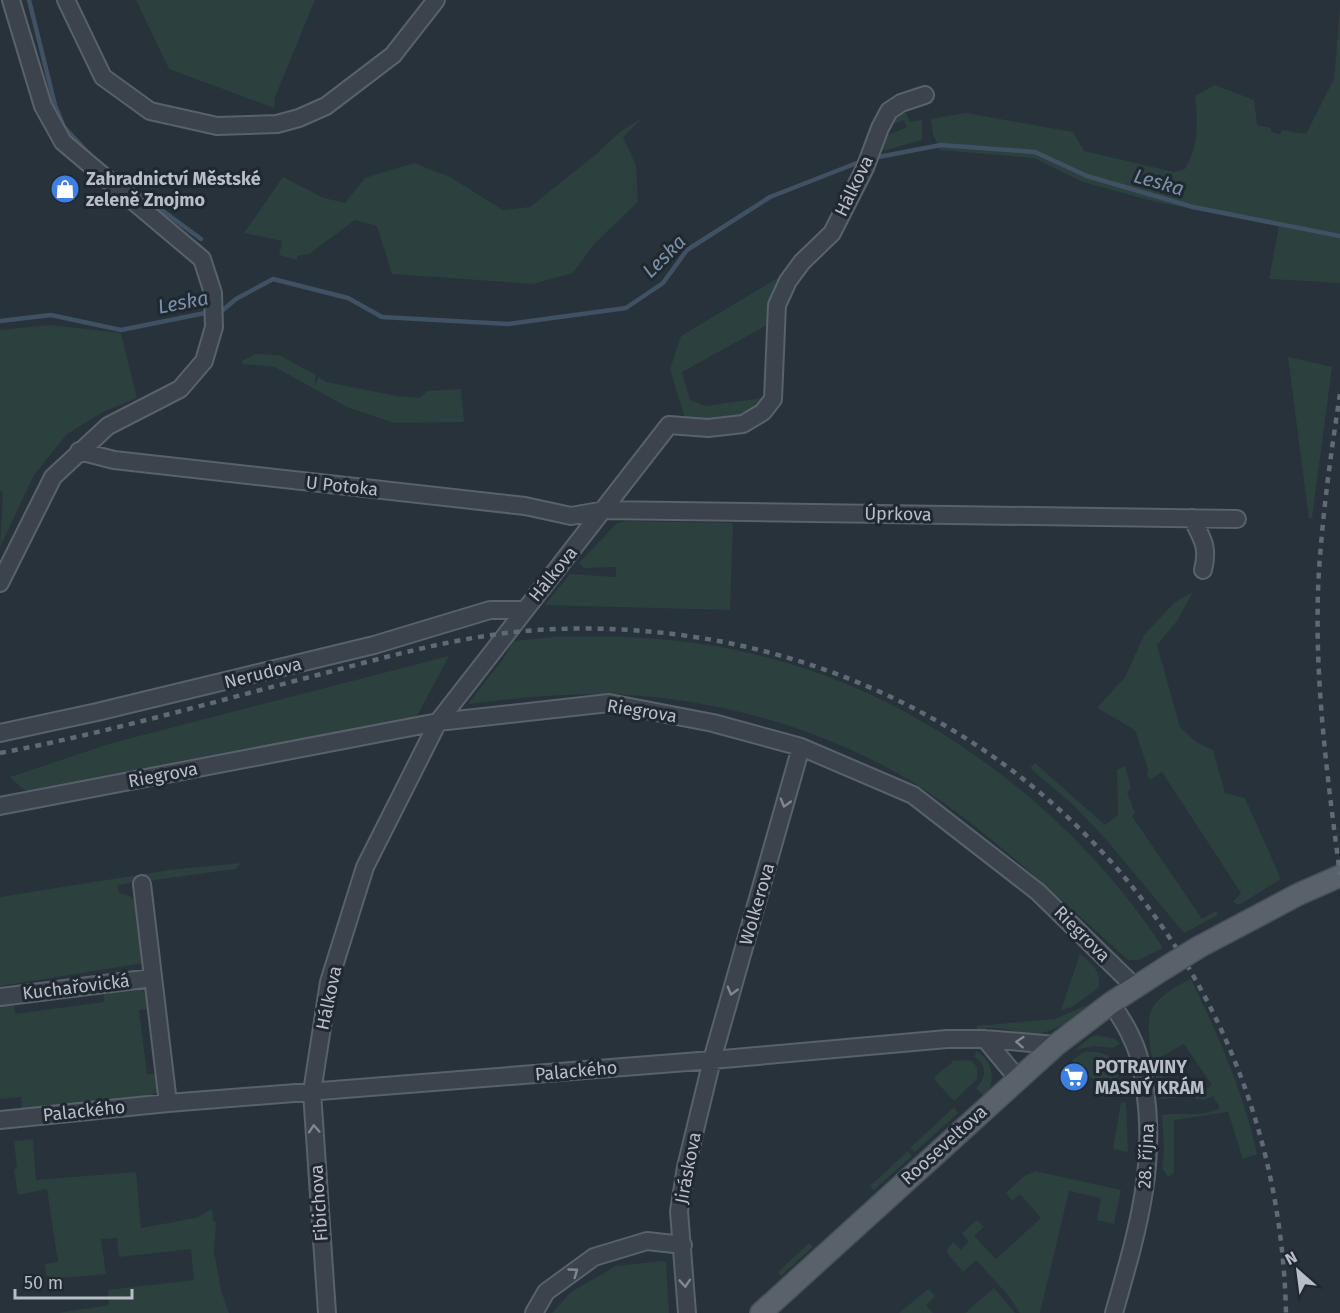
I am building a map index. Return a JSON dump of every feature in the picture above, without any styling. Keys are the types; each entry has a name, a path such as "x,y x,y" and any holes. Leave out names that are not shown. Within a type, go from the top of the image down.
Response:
{"main road":[{"name":"Rooseveltova","path":"761,1313 1056,1045 1111,1003 1199,947 1299,894 1340,876"}],"street":[{"path":"0,583 52,477 108,426 180,389 204,361 214,327 213,293 202,259 63,142 43,106 11,0"},
{"path":"66,0 103,77 150,111 217,126 277,124 299,118 326,106 393,55 436,0"},
{"name":"Hálkova","path":"312,1092 330,982 365,867 438,722 669,425 708,428 743,424 763,412 773,399 777,305 788,281 802,262 832,233 865,168 889,111 901,103 925,95"},
{"name":"U Potoka","path":"79,452 114,460 525,506 571,516 605,510"},
{"name":"Úprkova","path":"605,510 1237,519"},
{"path":"1192,518 1206,545 1207,556 1203,570"},
{"name":"Nerudova","path":"0,733 363,648 490,610 524,610"},
{"name":"Riegrova","path":"0,806 438,722 609,703 713,723 801,747 913,795 1038,892 1135,987"},
{"name":"Wolkerova","path":"712,1060 801,747"},
{"path":"142,884 168,1103"},
{"name":"Kuchařovická","path":"0,997 152,978"},
{"name":"28. října","path":"1111,1003 1133,1040 1143,1075 1148,1111 1149,1150 1142,1209 1114,1313"},
{"name":"Palackého","path":"0,1120 168,1103 947,1039 1056,1045"},
{"path":"985,1040 1018,1080"},
{"name":"Jiráskova","path":"687,1313 680,1211 686,1167 712,1060"},
{"name":"Fibichova","path":"312,1092 327,1313"},
{"path":"534,1313 546,1292 594,1257 647,1241 683,1245"}],"green space":[{"path":"136,0 315,0 275,97 274,108 169,69"},
{"path":"1340,7 1340,283 1269,279 1279,226 1156,202 1083,182 1034,158 940,150 933,134 931,119 966,113 1073,132 1084,151 1174,172 1185,169 1193,151 1197,124 1195,96 1215,85 1254,100 1257,125 1271,128 1271,132 1280,134 1282,130 1306,134 1334,79"},
{"path":"903,106 910,122 922,120 922,140 875,153 884,137 907,127 904,120 893,124"},
{"path":"643,117 623,137 636,165 638,202 594,244 573,273 533,284 392,274 377,226 355,220 309,254 297,256 297,260 279,255 282,241 244,233 283,177 324,198 345,203 365,178 414,163 450,177 503,210 530,207 620,132"},
{"path":"783,275 767,325 682,372 690,400 705,406 762,398 762,406 726,423 685,419 670,369 681,336"},
{"path":"49,325 121,333 137,398 105,411 67,434 34,475 0,547 3,493 0,490 0,330"},
{"path":"255,354 279,355 316,375 314,387 319,377 326,382 397,396 420,398 427,391 461,389 464,422 394,423 347,407 275,367 242,364 242,361"},
{"path":"1288,357 1332,367 1312,518 1309,519"},
{"path":"625,521 733,523 730,610 545,605 570,574 616,577 616,567 584,568 579,563 616,524"},
{"path":"1193,592 1177,621 1157,645 1180,727 1196,742 1213,750 1225,793 1245,798 1281,879 1239,905 1233,902 1241,893 1162,772 1150,780 1147,775 1148,769 1135,730 1097,708 1125,677 1144,635 1175,602"},
{"path":"554,637 665,639 748,653 809,670 861,690 912,716 961,746 1008,780 1053,818 1094,859 1131,902 1163,948 1139,960 1128,960 1014,858 941,801 904,777 864,756 778,722 733,710 643,696 566,695 468,704 506,655 513,641"},
{"path":"449,656 417,716 337,735 38,794 23,789 10,777 112,743"},
{"path":"1035,763 1105,825 1118,815 1117,770 1125,766 1131,788 1127,792 1135,813 1132,816 1202,919 1216,911 1218,915 1184,933 1104,837 1072,804 1030,768"},
{"path":"241,863 236,869 117,885 119,893 130,896 136,902 144,963 0,986 0,897 169,870"},
{"path":"1080,954 1092,964 1097,973 1098,988 1072,1007 1061,1010"},
{"path":"1191,979 1229,1065 1252,1131 1257,1154 1243,1159 1228,1112 1174,1120 1174,1173 1168,1177 1162,1168 1164,1150 1162,1115 1199,1114 1220,1108 1213,1096 1204,1100 1194,1099 1212,1085 1184,1044 1155,1060 1169,1089 1179,1085 1181,1090 1176,1098 1161,1099 1149,1038 1150,1015 1160,998"},
{"path":"137,987 149,996 151,1006 139,1010 147,1074 157,1074 159,1087 157,1092 145,1099 22,1109 21,1097 0,1099 0,1003 14,1001 15,1014 104,1002 104,993 107,989"},
{"path":"1089,1004 1060,1025 1041,1033 1033,1034 994,1028 977,1030 977,1026 1055,1019"},
{"path":"1097,1035 1115,1039 1120,1044 1112,1048 1094,1046 1075,1050 1091,1037"},
{"path":"977,1051 987,1061 992,1072 991,1084 985,1097 976,1088 984,1072 982,1064 974,1057"},
{"path":"1084,1052 1101,1053 1115,1061 1120,1071 1114,1091 1091,1078 1072,1060"},
{"path":"953,1061 972,1061 977,1067 977,1079 954,1101 934,1079"},
{"path":"1121,1102 1126,1103 1128,1152 1113,1149"},
{"path":"954,1107 958,1113 915,1152 910,1148"},
{"path":"33,1139 36,1180 136,1172 141,1228 196,1218 212,1209 213,1221 216,1222 214,1251 221,1290 229,1313 58,1313 109,1305 108,1290 194,1280 191,1249 119,1257 117,1238 101,1239 106,1274 47,1279 45,1264 58,1262 47,1189 18,1195 14,1169 17,1169 14,1141"},
{"path":"908,1151 912,1156 874,1190 870,1186"},
{"path":"1035,1171 1121,1190 1114,1224 1097,1220 1101,1198 1069,1191 1040,1313 1020,1313 1008,1295 976,1260 963,1272 947,1253 953,1242 961,1250 969,1242 962,1233 977,1220 984,1227 974,1236 996,1259 1041,1218 1020,1194 1012,1201 1006,1193 1024,1176"},
{"path":"809,1243 813,1247 781,1276 778,1272"},
{"path":"666,1262 669,1313 552,1313 571,1292 616,1266"},
{"path":"994,1288 1015,1313 965,1313"},
{"path":"928,1289 935,1296 926,1305 933,1313 899,1313"}],"waterway":[{"path":"29,0 55,105 64,127 91,156"},
{"name":"Leska","path":"873,158 941,145 1035,152 1087,176 1193,207 1340,236"},
{"name":"Leska","path":"218,311 273,279 348,298 382,317 508,324 626,308 663,283 687,250 770,197 862,161"},
{"path":"113,174 201,239"},
{"name":"Leska","path":"0,321 51,315 121,330 210,312"}],"railway":[{"path":"1340,394 1323,526 1318,608 1322,723 1340,875"},
{"path":"0,753 124,726 406,652 484,636 537,630 685,635 823,669 949,728 1059,810 1151,911 1222,1031 1268,1166 1286,1313"}],"place":[{"name":"Zahradnictví Městské zeleně Znojmo","path":"65,189"},
{"name":"POTRAVINY MASNÝ KRÁM","path":"1074,1077"}]}
